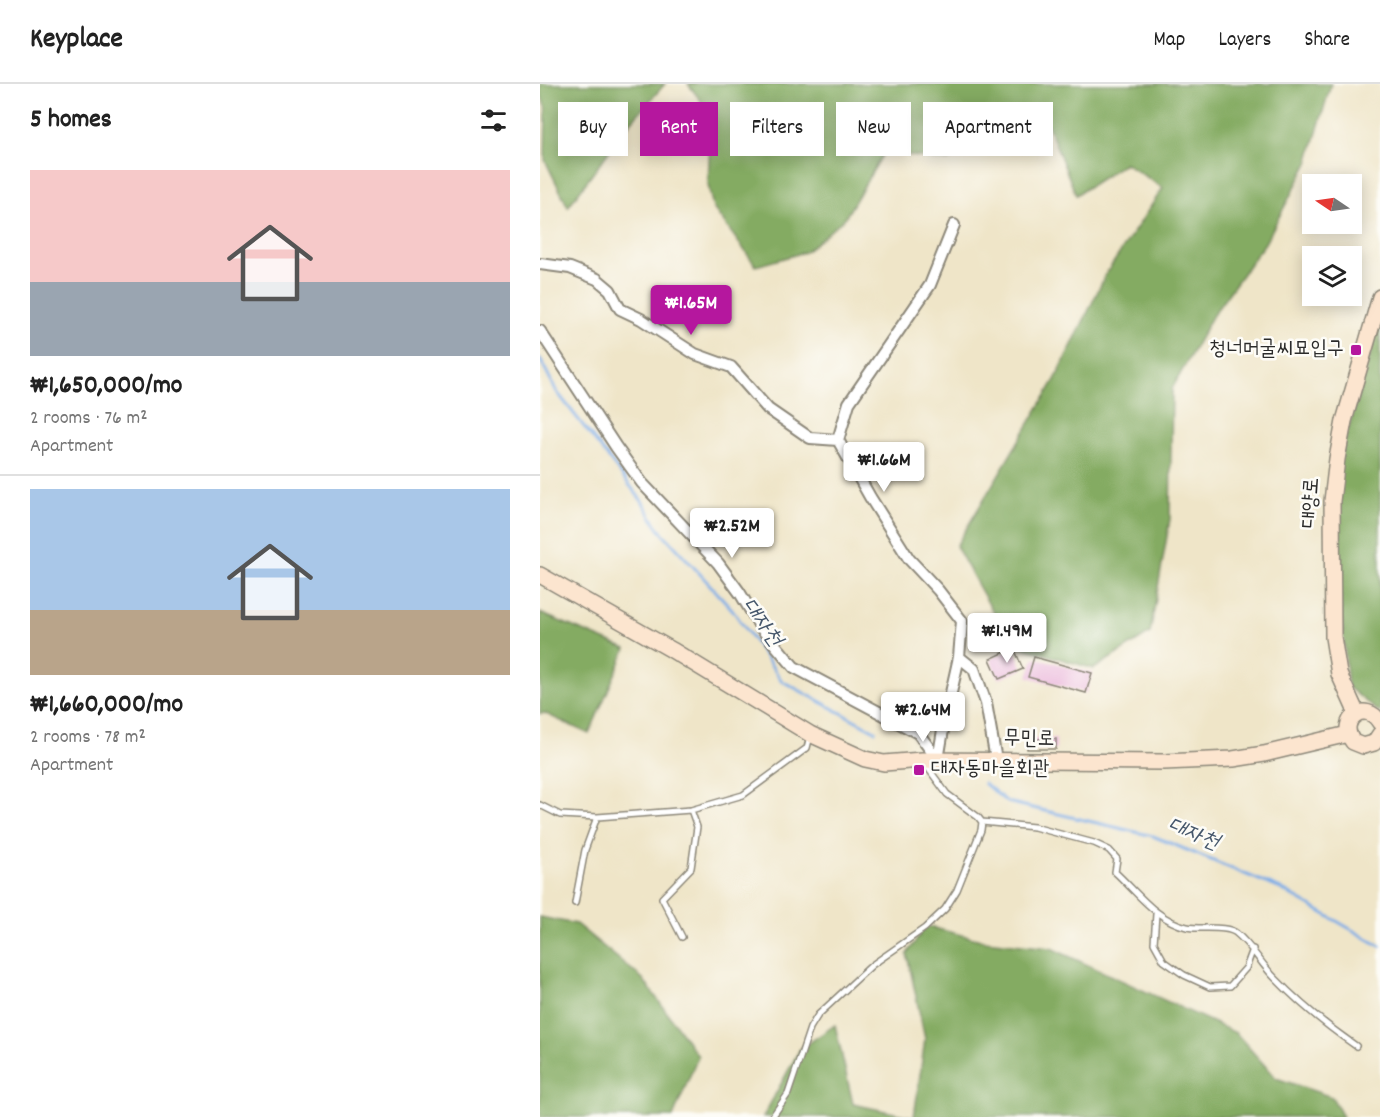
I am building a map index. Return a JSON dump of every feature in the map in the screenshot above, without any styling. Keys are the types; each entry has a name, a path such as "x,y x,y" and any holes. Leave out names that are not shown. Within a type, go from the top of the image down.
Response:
{"street":[{"path":"938,760 959,657 962,621 938,590 909,559 838,440 849,403 930,285 954,225"},
{"path":"540,264 570,268 597,279 610,290 620,309 641,319 695,354 732,367 768,409 810,438 838,440"},
{"name":"대양로","path":"1357,714 1340,674 1333,637 1332,501 1344,421 1380,297"},
{"path":"540,331 642,483 718,563 761,628 789,662 814,679 918,734 938,760"},
{"name":"무민로","path":"540,576 672,650 810,734 865,759 884,763 922,760 1164,762 1233,759 1348,734"},
{"path":"959,657 974,669 986,703 996,760"},
{"path":"1367,712 1372,714 1380,734 1369,746 1353,742 1348,734 1349,721 1357,714 1367,712"}],"lane":[{"path":"540,804 560,815 597,816 691,810 743,795 807,748 810,734"},
{"path":"772,1117 788,1094 810,1028 818,1015 872,965 925,928 945,909 957,890 981,830 981,822 978,817 947,794 922,760"},
{"path":"682,937 663,898 691,868 697,827 691,810"},
{"path":"575,903 585,850 597,816"},
{"path":"981,822 1034,827 1094,843 1109,850 1117,859 1115,872 1156,914 1187,928 1234,931 1253,949 1273,976 1293,996 1323,1023 1356,1046"},
{"path":"1156,914 1154,943 1164,961 1184,975 1210,987 1230,986 1246,968 1253,949"}],"green space":[{"path":"540,84 665,84 649,102 640,102 640,112 628,126 628,102 558,102 558,156 606,156 568,207 545,160 546,109 540,92"},
{"path":"688,84 1331,84 1308,163 1265,243 1213,315 1172,389 1170,519 1150,633 1094,669 1011,644 956,546 1055,380 1107,272 1163,188 1125,163 1076,195 1053,138 1053,102 923,102 923,156 953,156 948,161 911,156 911,102 836,102 836,156 882,156 845,218 805,252 756,266 713,208 708,185 709,156 718,156 718,102 702,102"},
{"path":"1380,322 1380,713 1348,687 1339,588 1327,500"},
{"path":"540,613 626,649 589,734 544,713 540,714"},
{"path":"540,917 576,924 643,979 698,1056 673,1117 540,1117"},
{"path":"926,926 985,941 1051,948 1236,1033 1276,1078 1332,1097 1343,1117 914,1117 925,1039 907,954"},
{"path":"835,1025 853,1104 913,1117 763,1117 800,1049"}],"building":[{"path":"1014,648 1023,669 999,679 990,659"},
{"path":"1034,657 1092,673 1086,693 1028,677"},
{"path":"1027,739 1056,739 1056,749 1027,749"}],"waterway":[{"name":"대자천","path":"540,359 557,392 642,501 659,529 732,609 782,681 875,731"},
{"name":"대자천","path":"984,783 1007,802 1153,836 1281,889 1380,946"}],"place":[{"name":"청너머굴씨묘입구","path":"1356,350"},
{"name":"대자동마을회관","path":"919,770"}]}
